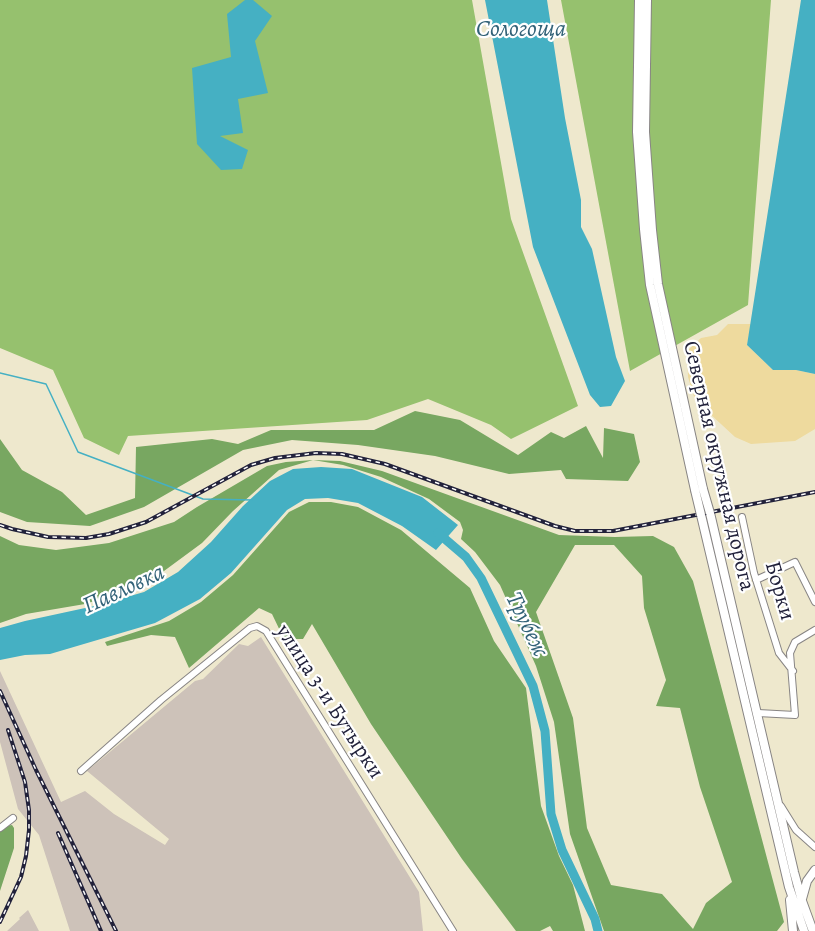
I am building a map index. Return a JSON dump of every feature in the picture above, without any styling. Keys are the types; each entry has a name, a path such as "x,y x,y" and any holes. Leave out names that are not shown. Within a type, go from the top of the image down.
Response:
{"main road":[{"name":"Северная окружная дорога","path":"639,0 637,132 650,285 699,489 710,513 758,713 774,793 802,901 813,931"},
{"name":"Северная окружная дорога","path":"647,0 645,132 652,236 658,284 699,489 701,515 789,887 804,931"},
{"path":"802,901 807,881 815,870"},
{"path":"789,887 793,931"}],"street":[{"name":"Борки","path":"742,517 756,580 779,653 793,671"},
{"path":"756,580 795,562 815,602"},
{"name":"улица 3-и Бутырки","path":"81,771 161,700 250,628 257,626 266,631 453,931"},
{"path":"758,713 795,715 791,648 800,638 815,630"},
{"path":"774,793 786,817 796,830 815,847"},
{"path":"0,828 13,818"}],"shaded area":[{"path":"261,637 419,892 423,931 70,931 39,835 18,809 0,742 0,671 61,802 85,791 114,814 165,845 169,839 87,771 195,681 203,679 239,644 248,646"},
{"path":"28,910 39,931 7,931 19,918"}],"green space":[{"path":"0,0 472,0 511,219 578,406 511,439 491,425 428,399 367,420 128,436 119,455 84,438 53,370 0,348"},
{"path":"561,0 771,0 748,305 630,371"},
{"path":"415,411 460,420 518,455 551,432 564,438 586,426 603,458 604,428 634,434 640,462 628,481 566,479 561,470 509,474 435,456 358,445 292,440 243,450 144,507 90,526 27,522 0,512 0,439 22,470 62,492 86,515 135,498 136,447 212,439 238,444 271,430 374,430"},
{"path":"313,460 340,461 382,471 559,535 653,536 674,547 693,581 784,922 777,931 604,931 570,834 554,722 536,666 500,585 475,552 461,539 463,530 460,522 429,499 381,477 343,465","holes":["575,545 614,545 642,576 644,608 666,680 656,706 680,708 700,787 732,882 706,903 693,929 662,894 611,885 587,828 573,718 536,612"]},
{"path":"313,460 279,470 233,511 202,543 145,585 85,604 26,614 0,623 0,536 19,545 56,550 109,543 174,522 267,466"},
{"path":"309,502 331,502 358,507 401,530 470,588 494,641 526,688 541,806 559,856 573,885 585,931 553,931 550,926 540,931 516,931 462,859 371,724 312,624 303,639 284,639 272,614 259,608 189,668 175,637 151,635 107,646 105,642 169,621 201,602 233,575 289,512"},
{"path":"12,825 14,848 0,891 0,827"}],"sand":[{"path":"728,324 751,324 747,345 773,370 796,370 815,374 815,429 795,441 751,444 735,437 695,400 688,377 687,351 701,338 717,335"}],"water":[{"path":"245,0 253,0 272,16 255,41 268,93 238,99 243,133 220,136 248,150 242,169 221,170 197,144 192,68 231,57 227,14"},
{"name":"Сологоща","path":"485,0 547,0 565,118 581,200 581,227 592,249 616,357 625,381 611,406 600,407 590,395 533,247"},
{"path":"801,0 815,0 815,374 796,370 773,370 747,345"},
{"path":"321,467 352,469 422,497 458,525 436,550 402,526 358,503 328,498 305,499 287,510 231,573 200,599 155,623 50,654 25,655 0,660 0,628 144,592 178,572 211,542 243,506 270,481 293,469"}],"waterway":[{"path":"0,373 46,384 78,452 203,499 252,500"},
{"name":"Трубеж","path":"438,533 466,557 481,578 533,686 545,731 551,814 562,850 595,919 598,931"}],"railway":[{"path":"0,525 48,537 86,538 109,534 146,522 251,465 275,458 316,453 342,454 385,464 555,526 575,531 613,531 815,492"},
{"path":"0,691 36,770 116,931"},
{"path":"0,922 21,877 29,830 25,782 8,730"},
{"path":"58,833 101,931"}],"water label":[{"name":"Павловка","path":"124,590"}]}
